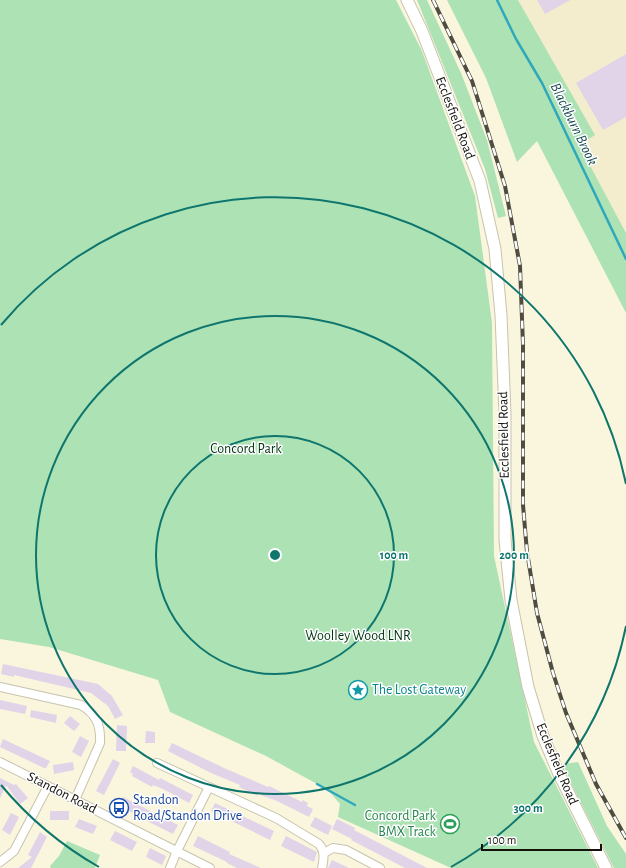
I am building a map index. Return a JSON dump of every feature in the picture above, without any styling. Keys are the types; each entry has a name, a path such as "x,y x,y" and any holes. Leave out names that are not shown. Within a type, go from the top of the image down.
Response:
{"main road":[{"name":"Ecclesfield Road","path":"407,0 422,31 480,181 495,249 502,315 505,540 511,600 528,687 543,736 558,772 606,868"}],"street":[{"path":"0,687 81,705 88,709 96,719 101,733 100,743 75,800"},
{"name":"Standon Road","path":"0,762 210,868"},
{"path":"157,763 276,818 319,844 324,853 322,868"},
{"path":"0,862 14,851 48,786"},
{"path":"170,868 209,787"},
{"path":"324,853 333,848 346,850 380,868"}],"shaded area":[{"path":"518,0 626,0 626,233 578,145 594,135"}],"green space":[{"name":"Concord Park","path":"0,0 396,0 422,51 475,196 492,323 494,556 534,742 598,868 451,868 338,817 340,804 328,790 266,756 170,712 158,680 49,647 0,639"},
{"path":"417,0 427,0 461,73 487,140 506,216 498,218 485,169"},
{"path":"447,0 518,0 595,135 579,145 626,233 626,313 537,141 517,162 486,78"},
{"path":"578,762 607,826 626,854 626,868 614,868 563,764"},
{"path":"67,841 100,855 95,868 51,868 50,866 59,856"}],"building":[{"path":"537,0 570,0 545,14"},
{"path":"626,54 626,117 603,130 576,83"},
{"path":"3,664 98,684 112,696 123,715 115,719 108,706 91,693 14,675 14,677 1,674"},
{"path":"0,700 27,706 25,714 0,709"},
{"path":"31,710 57,715 56,723 30,717"},
{"path":"70,716 80,724 74,731 64,723"},
{"path":"117,725 127,726 126,751 116,751"},
{"path":"146,731 155,732 155,743 145,743"},
{"path":"80,736 89,741 81,757 72,752"},
{"path":"3,739 50,761 46,768 44,768 0,747"},
{"path":"172,743 224,768 268,787 269,786 302,802 303,800 308,803 307,806 313,809 309,817 277,801 258,794 258,796 239,787 240,785 211,773 168,751"},
{"path":"113,759 120,763 104,795 96,791"},
{"path":"73,762 74,770 54,774 53,765"},
{"path":"133,766 159,780 160,778 193,795 189,803 163,789 153,785 152,787 132,776 133,774 130,772"},
{"path":"0,778 14,785 16,784 28,798 20,804 6,785 0,798"},
{"path":"123,797 178,825 173,834 119,805"},
{"path":"215,803 274,831 270,840 211,811"},
{"path":"50,811 69,811 69,820 50,820"},
{"path":"11,813 19,817 10,835 2,830"},
{"path":"315,817 332,826 328,835 310,826"},
{"path":"79,819 97,826 93,834 75,827"},
{"path":"337,819 355,828 354,830 427,868 405,868 351,840 352,839 332,829"},
{"path":"115,831 137,842 132,851 110,840"},
{"path":"40,832 47,837 31,868 18,868 32,857 28,855"},
{"path":"198,836 230,852 229,854 261,868 237,868 193,846"},
{"path":"286,836 317,852 314,862 281,846"},
{"path":"150,848 166,856 162,865 146,857"},
{"path":"332,860 349,868 328,868"}],"waterway":[{"name":"Blackburn Brook","path":"497,0 516,39 542,83 626,259"},
{"path":"317,784 355,805"}],"railway":[{"path":"433,0 472,81 505,186 520,266 523,345 523,505 527,552 537,613 553,673 566,713 596,784 626,838"}],"place":[{"name":"The Lost Gateway","path":"358,690"},
{"name":"Standon Road/Standon Drive","path":"119,808"},
{"name":"Concord Park BMX Track","path":"450,824"}],"park label":[{"name":"Woolley Wood LNR","path":"358,636"}]}
